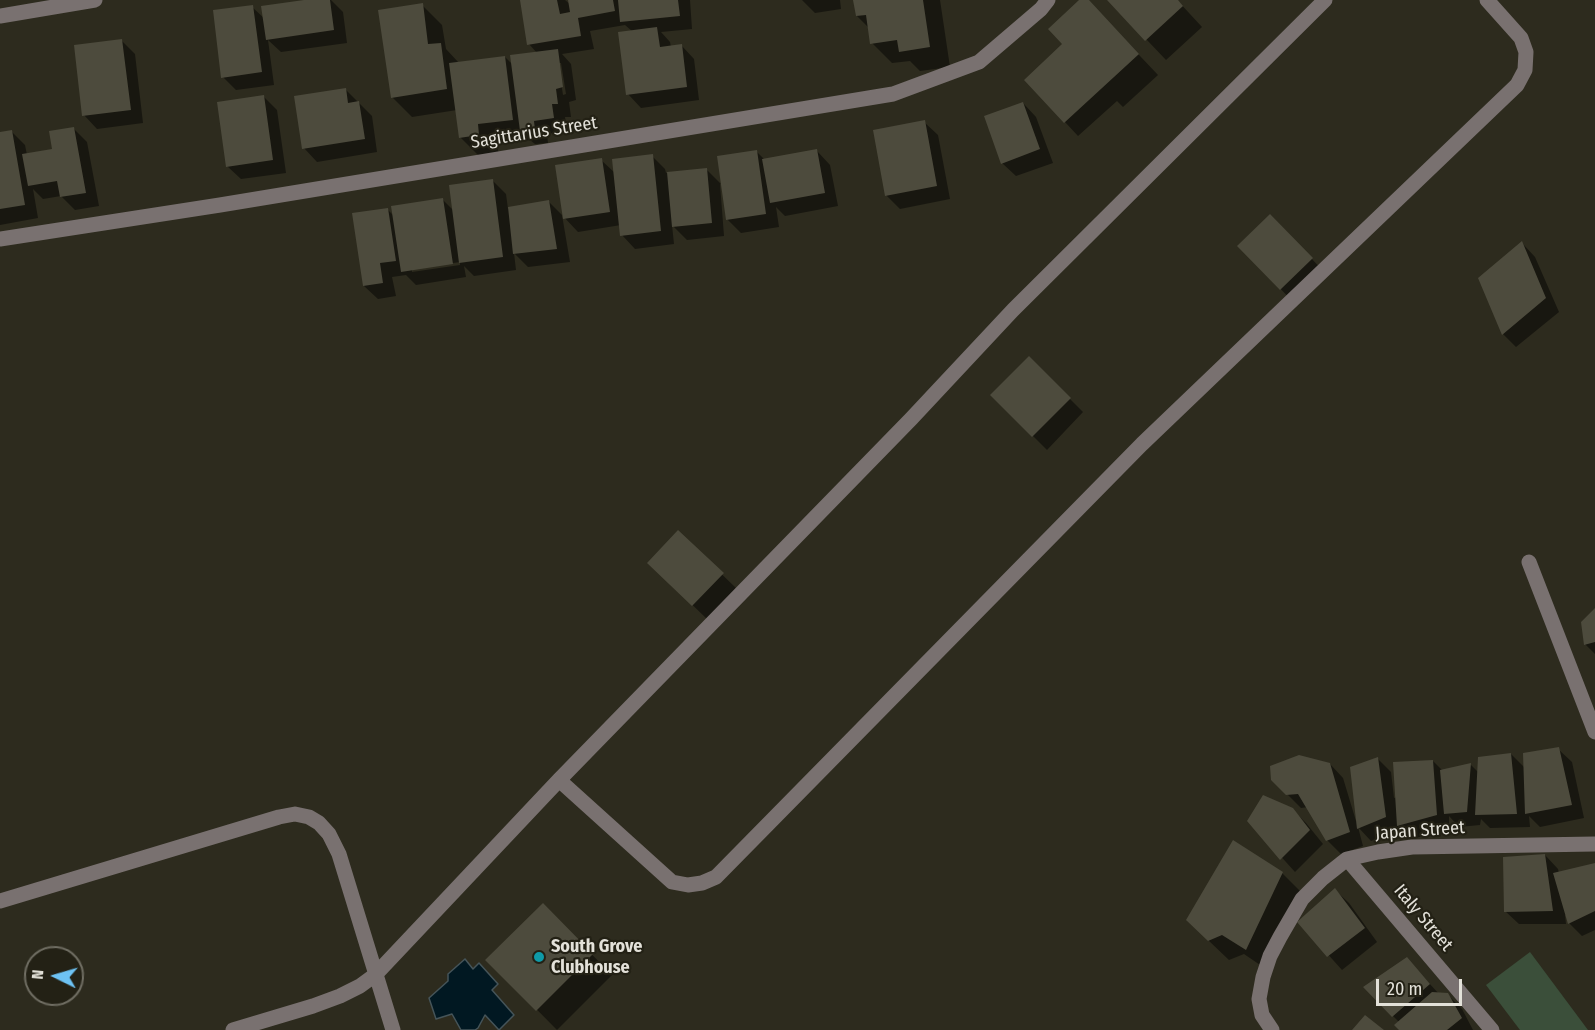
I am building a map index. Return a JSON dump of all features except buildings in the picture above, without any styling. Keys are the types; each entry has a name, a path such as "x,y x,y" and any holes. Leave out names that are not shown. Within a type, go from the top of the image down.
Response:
{"street":[{"path":"0,16 95,0"},
{"name":"Sagittarius Street","path":"0,239 893,94 978,62 1041,9 1048,0"},
{"path":"233,1030 340,996 375,975 559,780 911,419 1013,310 1325,0"},
{"path":"559,780 672,882 688,885 702,884 716,877 1142,444 1517,85 1525,70 1524,45 1521,38 1486,0"},
{"path":"1529,562 1595,732"},
{"path":"0,901 255,823 295,814 309,818 319,823 329,834 339,854 393,1030"},
{"name":"Japan Street","path":"1272,1030 1262,1015 1259,999 1270,956 1302,899 1347,859 1412,848 1595,844"},
{"name":"Italy Street","path":"1347,859 1492,1030"}],"green space":[{"path":"1530,952 1588,1030 1520,1030 1486,985"}],"water":[{"path":"465,959 473,969 479,963 498,984 492,990 514,1015 499,1030 485,1015 475,1030 461,1030 452,1014 436,1019 429,998 448,981 448,974"}],"place":[{"name":"South Grove Clubhouse","path":"539,957"}]}
